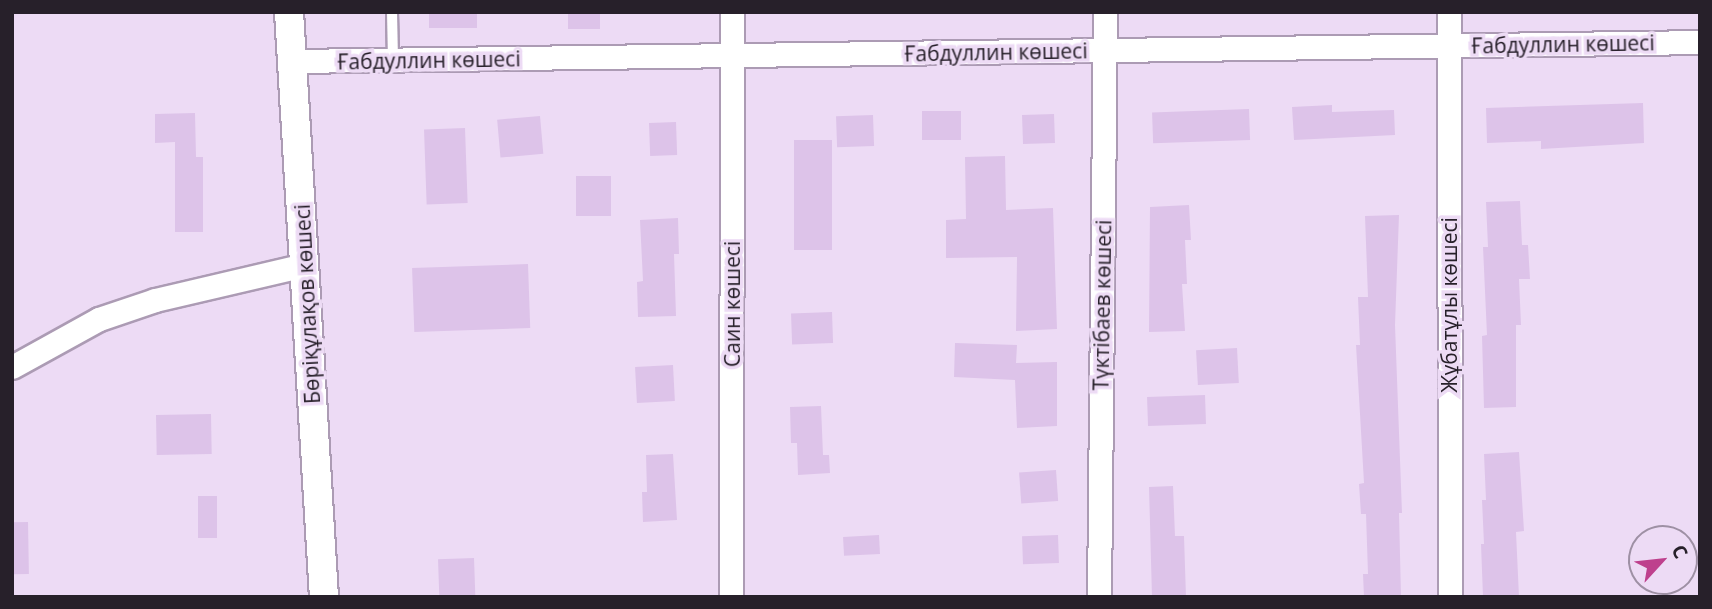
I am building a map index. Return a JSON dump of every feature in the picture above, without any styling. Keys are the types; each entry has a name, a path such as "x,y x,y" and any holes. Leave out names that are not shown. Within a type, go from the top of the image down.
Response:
{"street":[{"name":"Бөріқұлақов көшесі","path":"289,12 324,597"},
{"name":"Саин көшесі","path":"731,597 732,12"},
{"name":"Түктібаев көшесі","path":"1099,597 1105,12"},
{"name":"Жұбатұлы көшесі","path":"1449,12 1450,597"},
{"name":"Ғабдуллин көшесі","path":"292,61 1700,42"},
{"path":"12,368 99,319 155,300 304,265"}],"lane":[{"path":"392,12 393,60"}],"building":[{"path":"429,12 477,12 477,28 429,28"},
{"path":"568,12 600,12 600,29 568,29"},
{"path":"1643,103 1644,143 1541,149 1541,141 1487,143 1486,108"},
{"path":"1332,105 1332,112 1394,110 1395,135 1294,140 1292,107"},
{"path":"1249,109 1250,140 1153,143 1152,112"},
{"path":"922,111 961,111 961,140 922,140"},
{"path":"195,113 196,157 203,157 203,232 175,232 175,142 155,143 155,114"},
{"path":"1054,114 1055,143 1023,144 1022,115"},
{"path":"873,115 874,146 837,147 836,116"},
{"path":"540,116 543,154 500,158 497,120"},
{"path":"676,122 677,155 650,156 649,123"},
{"path":"465,128 468,203 427,204 424,129"},
{"path":"794,140 832,140 832,250 794,250"},
{"path":"1005,156 1006,210 1053,208 1057,329 1016,331 1017,257 946,258 946,220 966,219 965,157"},
{"path":"576,176 611,176 611,216 576,216"},
{"path":"1520,201 1522,245 1528,245 1530,279 1519,279 1521,325 1516,325 1516,407 1484,408 1482,336 1487,335 1483,247 1488,247 1486,202"},
{"path":"1189,205 1191,240 1185,240 1187,284 1182,284 1185,331 1149,332 1150,207"},
{"path":"1399,215 1395,325 1402,513 1399,513 1401,597 1364,597 1363,574 1368,574 1366,514 1361,514 1359,484 1364,483 1356,345 1360,345 1358,297 1368,297 1365,216"},
{"path":"678,218 679,254 674,254 676,316 638,317 637,282 643,281 640,220"},
{"path":"528,264 530,328 414,332 412,268"},
{"path":"832,312 833,343 792,344 791,313"},
{"path":"955,343 1017,345 1016,363 1057,362 1057,426 1017,428 1015,380 954,377"},
{"path":"1237,348 1239,383 1198,385 1196,350"},
{"path":"673,365 675,401 637,403 635,367"},
{"path":"1205,395 1206,424 1148,426 1147,397"},
{"path":"821,406 823,455 829,455 830,473 798,475 797,443 791,443 790,407"},
{"path":"211,414 212,454 157,455 156,415"},
{"path":"1519,452 1524,531 1516,532 1519,597 1483,597 1481,544 1484,544 1482,500 1486,500 1484,454"},
{"path":"673,454 677,520 643,522 642,492 647,492 646,455"},
{"path":"1056,470 1058,501 1021,504 1019,473"},
{"path":"1173,486 1175,536 1184,536 1186,597 1152,597 1149,487"},
{"path":"198,496 217,496 217,538 198,538"},
{"path":"12,522 28,522 29,574 13,574"},
{"path":"879,535 880,554 844,556 843,537"},
{"path":"1058,535 1059,563 1023,564 1022,536"},
{"path":"474,558 475,595 439,596 438,559"}]}
